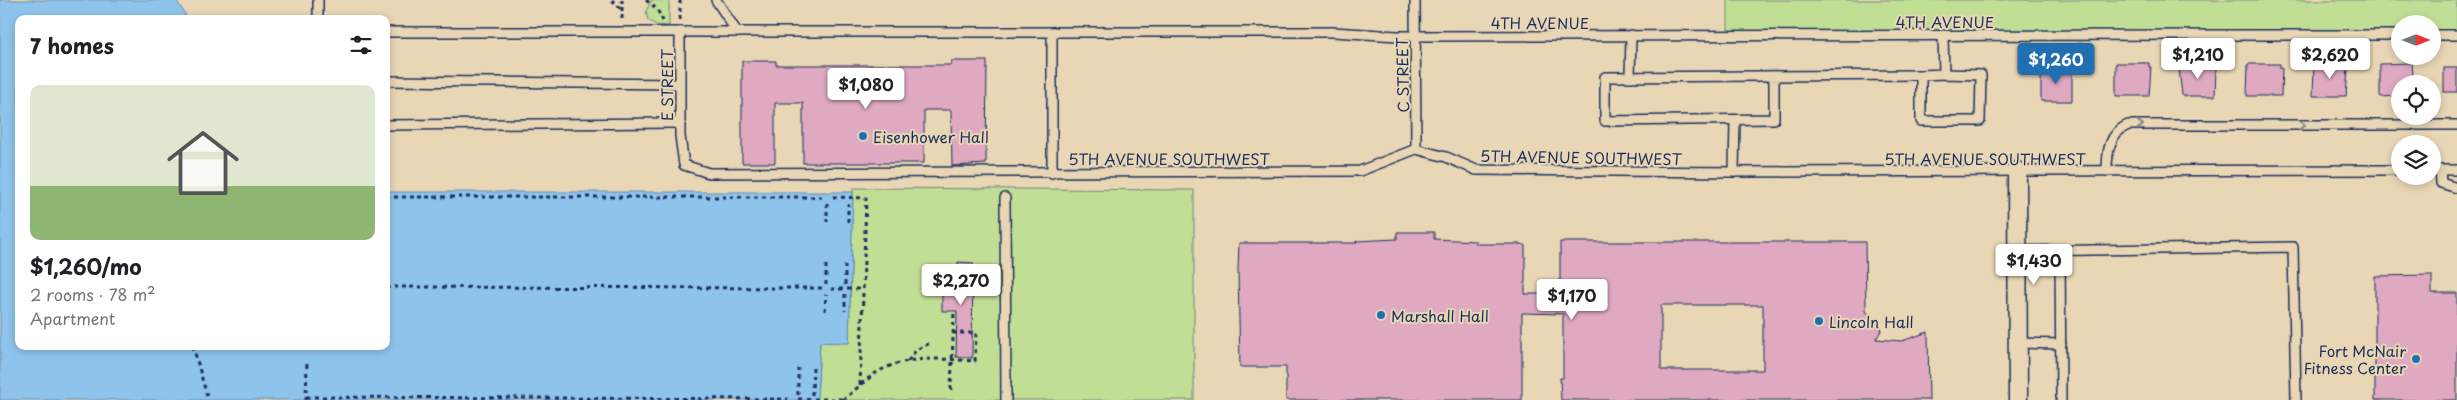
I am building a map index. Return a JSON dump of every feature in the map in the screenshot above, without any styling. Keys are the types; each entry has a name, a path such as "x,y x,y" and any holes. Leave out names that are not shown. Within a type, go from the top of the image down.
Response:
{"street":[{"path":"2017,171 2018,400"}],"lane":[{"path":"318,0 318,15"},
{"path":"716,0 737,32"},
{"name":"C STREET","path":"1414,0 1416,36 1416,149"},
{"name":"E STREET","path":"390,32 680,32 680,123 684,165 709,173"},
{"name":"4TH AVENUE","path":"680,32 1333,32 1416,36 2391,35"},
{"path":"1052,32 1052,173"},
{"path":"1630,77 1631,35"},
{"path":"1943,35 1944,74"},
{"path":"2441,35 2457,35"},
{"path":"1774,76 1774,119 1605,121 1605,77 1944,74 1981,75 1980,121 1921,121 1921,75"},
{"path":"390,81 680,84"},
{"path":"1734,172 1735,120"},
{"path":"390,125 680,123"},
{"path":"2107,171 2107,154 2114,136 2128,125 2457,125"},
{"name":"5TH AVENUE SOUTHWEST","path":"709,173 1360,171 1416,149 1446,157 1476,170 1734,172 2391,170"},
{"path":"2441,170 2457,170"},
{"path":"2441,183 2457,188"},
{"path":"1005,198 1006,400"},
{"path":"2018,251 2293,247 2296,400"},
{"path":"2060,250 2061,400"},
{"path":"2018,343 2061,344"}],"path":[{"path":"612,0 622,9"},
{"path":"622,0 622,32"},
{"path":"646,0 660,13 667,32"},
{"path":"680,0 680,21"},
{"path":"390,197 826,197"},
{"path":"833,197 866,198 860,386"},
{"path":"827,203 827,222"},
{"path":"848,204 848,222"},
{"path":"390,287 825,287 826,264"},
{"path":"845,265 845,285"},
{"path":"831,289 862,289"},
{"path":"825,311 826,294"},
{"path":"845,294 845,311"},
{"path":"951,390 954,311"},
{"path":"798,368 798,397 844,400 886,368 908,361 975,361 976,333 953,333"},
{"path":"908,361 916,350 930,343"},
{"path":"194,350 208,400"},
{"path":"307,363 306,399 788,399"},
{"path":"812,395 813,368"}],"green space":[{"path":"652,0 669,0 669,26 656,25 648,20 646,11"},
{"path":"1728,0 2457,0 2457,35 2441,35 2441,15 2391,15 2391,35 1728,35"},
{"path":"853,188 1194,190 1194,400 817,400 820,342 849,343"}],"water":[{"path":"0,0 176,0 185,15 15,15 15,350 390,350 390,192 853,192 849,343 820,342 817,400 0,400"}],"building":[{"name":"Eisenhower Hall","path":"742,61 776,61 776,65 951,65 951,61 987,61 986,164 952,166 951,110 924,110 924,163 803,163 803,103 775,103 775,163 742,163"},
{"path":"2116,63 2149,63 2149,67 2151,67 2149,96 2116,96"},
{"path":"2214,64 2214,68 2216,68 2215,96 2182,96 2179,68 2182,68 2182,65"},
{"path":"2248,64 2280,64 2280,68 2282,68 2281,96 2247,96"},
{"path":"2314,64 2345,64 2345,68 2348,68 2346,96 2313,96"},
{"path":"2380,64 2412,65 2413,75 2391,75 2391,96 2380,97"},
{"path":"2041,68 2072,68 2072,101 2041,101"},
{"path":"2444,68 2457,68 2457,92 2444,92"},
{"path":"1397,232 1434,232 1434,239 1476,241 1476,244 1525,245 1525,294 1560,294 1560,242 1865,242 1866,311 1882,329 1876,339 1902,341 1928,332 1929,400 1561,400 1560,378 1563,378 1563,314 1522,313 1522,400 1286,400 1286,367 1240,367 1239,243 1356,243 1356,241 1397,239","holes":["1661,305 1763,305 1763,370 1661,370"]},
{"path":"958,262 973,263 972,358 956,357 957,311 942,311 942,292 945,292 944,272 958,272"},
{"name":"Fort McNair Fitness Center","path":"2432,275 2432,293 2457,293 2457,400 2375,400 2375,276"}],"place":[{"name":"Eisenhower Hall","path":"863,136"},
{"name":"Marshall Hall","path":"1381,315"},
{"name":"Lincoln Hall","path":"1819,321"},
{"name":"Fort McNair Fitness Center","path":"2416,359"}]}
